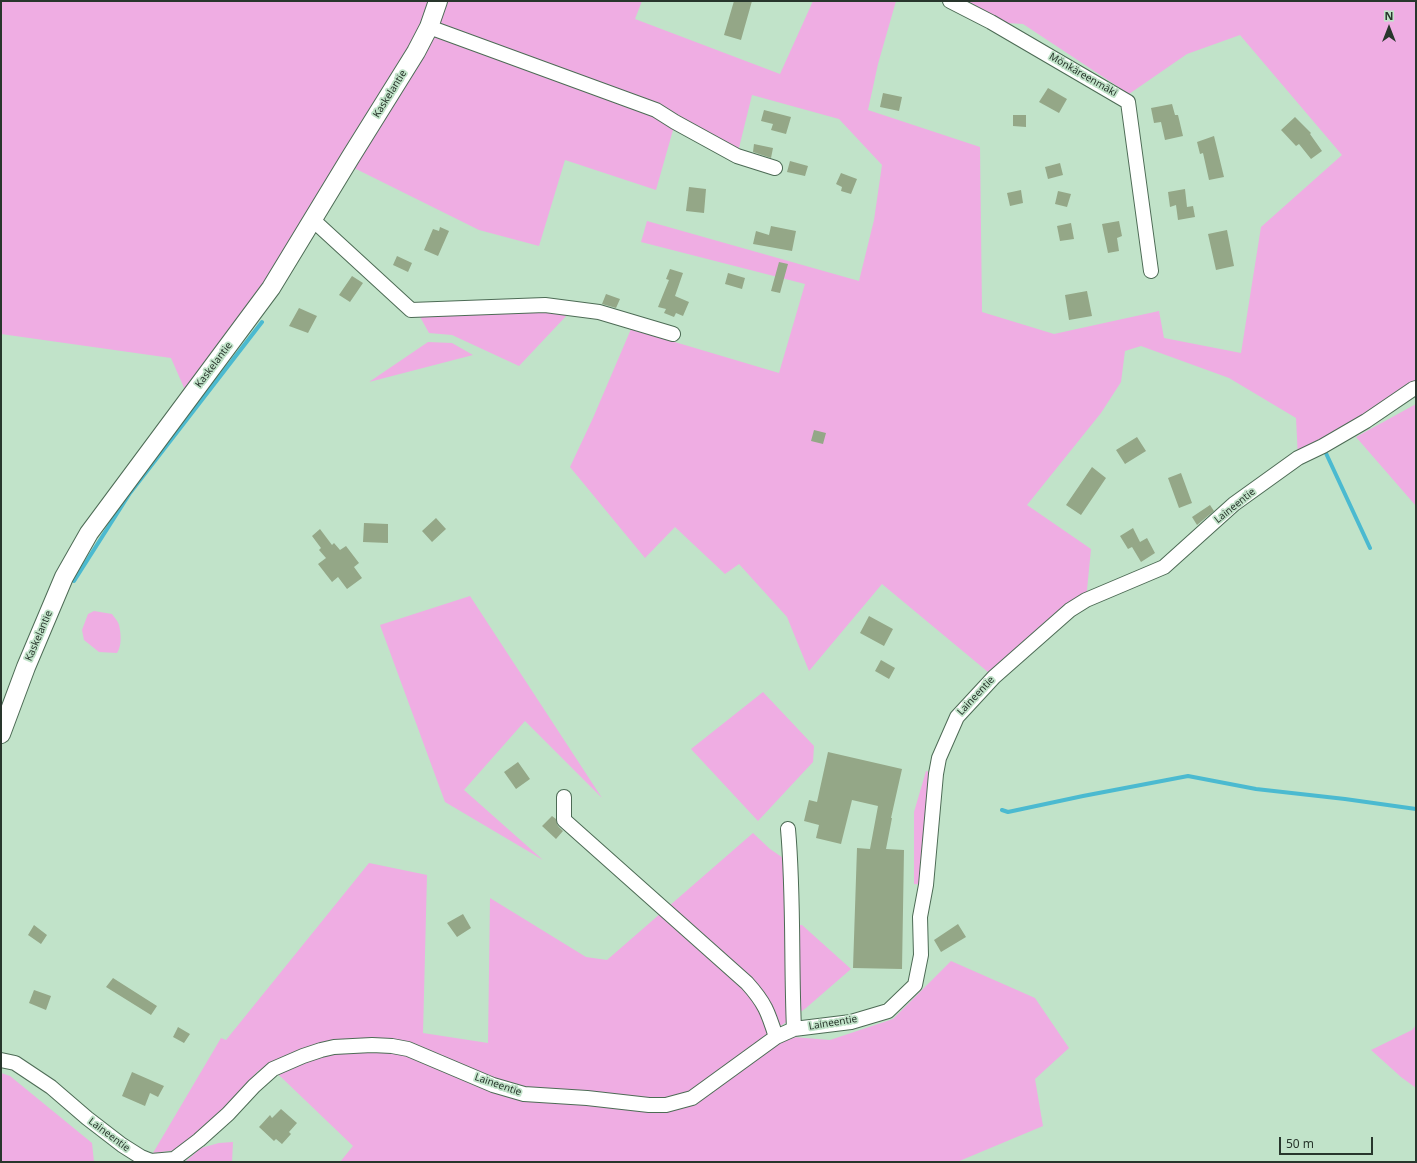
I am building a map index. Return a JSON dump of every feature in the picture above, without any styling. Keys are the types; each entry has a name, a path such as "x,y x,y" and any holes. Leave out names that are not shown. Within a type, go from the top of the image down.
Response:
{"street":[{"name":"Kaskelantie","path":"1,734 26,667 64,577 89,533 271,288 416,52 429,27 438,1"},
{"name":"Mönkäreenmäki","path":"950,1 991,22 1128,102 1151,271"},
{"path":"429,27 656,110 737,156 775,168"},
{"path":"313,220 411,310 545,305 599,312 673,334"},
{"name":"Laineentie","path":"1,1060 15,1062 51,1087 87,1118 122,1145 151,1162 174,1159 199,1140 228,1114 254,1086 273,1069 321,1050 334,1047 372,1045 392,1046 408,1049 493,1085 524,1094 587,1098 649,1105 666,1105 692,1098 742,1060 776,1037 794,1029 851,1022 888,1011 915,985 921,955 920,917 926,885 934,794 939,758 957,717 994,677 1070,610 1086,600 1164,567 1234,504 1298,458 1336,439 1416,388"},
{"path":"564,797 564,820 747,983 760,997 767,1010 776,1037"},
{"path":"788,829 791,863 794,1029"}],"shaded area":[{"path":"1,1 642,1 635,19 780,74 813,1 896,1 878,64 868,110 980,147 982,312 1054,334 1159,311 1164,338 1241,353 1261,227 1342,155 1240,35 1187,54 1129,94 1023,24 991,22 950,1 1416,1 1416,388 1298,458 1296,418 1229,378 1141,346 1125,351 1121,382 1101,413 1027,505 1091,549 1086,600 994,677 882,584 809,671 787,617 739,564 725,574 675,527 645,558 570,467 593,418 631,329 779,373 805,284 641,242 647,221 859,281 874,220 882,165 839,119 752,95 737,156 675,122 429,27 271,288 185,390 171,358 1,334"},
{"path":"431,31 675,123 656,190 565,160 539,246 479,230 352,167"},
{"path":"544,309 569,313 519,366 452,335 429,333 419,315"},
{"path":"428,342 452,343 473,355 369,382"},
{"path":"1416,404 1416,506 1356,437"},
{"path":"470,596 602,798 525,721 464,790 543,860 445,802 380,625"},
{"path":"94,611 112,614 118,622 121,639 120,647 117,653 99,652 84,640 82,630 88,614"},
{"path":"763,692 814,746 813,762 758,821 691,749"},
{"path":"926,771 936,774 926,885 914,884 914,812"},
{"path":"753,833 770,849 789,862 787,925 802,925 851,969 806,1008 768,1035 830,1040 893,1019 951,961 1035,998 1069,1048 1035,1079 1043,1126 957,1162 340,1162 353,1146 281,1077 267,1066 258,1071 201,1134 177,1150 153,1153 221,1038 226,1040 369,863 427,875 423,1033 488,1043 490,898 586,957 607,960"},
{"path":"1416,1025 1416,1088 1401,1077 1371,1050 1412,1030"},
{"path":"1,1073 10,1076 92,1143 94,1162 1,1162"},
{"path":"233,1142 232,1162 186,1161 201,1148 219,1143"}],"building":[{"path":"734,1 752,1 741,40 724,35"},
{"path":"1048,88 1067,99 1059,113 1039,102"},
{"path":"883,93 902,97 899,111 880,107"},
{"path":"1172,104 1175,115 1178,115 1183,136 1165,140 1161,122 1154,123 1151,108"},
{"path":"764,110 791,117 786,134 771,130 773,124 761,121"},
{"path":"1013,115 1026,115 1026,127 1013,126"},
{"path":"1295,117 1311,133 1310,134 1322,151 1311,159 1299,144 1296,146 1281,130"},
{"path":"1214,136 1224,177 1209,180 1203,153 1200,154 1197,142"},
{"path":"754,144 773,148 771,158 753,152"},
{"path":"790,161 808,166 805,176 787,172"},
{"path":"1060,163 1063,175 1048,179 1045,167"},
{"path":"841,173 857,179 851,194 841,191 842,187 836,184"},
{"path":"689,187 706,189 704,213 686,211"},
{"path":"1185,189 1187,207 1193,206 1195,217 1178,220 1176,205 1170,207 1168,192"},
{"path":"1021,190 1023,203 1010,206 1007,193"},
{"path":"1058,191 1071,194 1067,207 1055,204"},
{"path":"1119,221 1122,236 1117,238 1119,251 1108,253 1102,224"},
{"path":"1071,223 1074,239 1060,241 1057,226"},
{"path":"771,226 796,231 792,251 753,244 756,231 769,235"},
{"path":"440,227 449,231 438,256 424,250 433,229 439,231"},
{"path":"1227,230 1234,266 1216,270 1208,234"},
{"path":"397,256 412,263 408,272 393,265"},
{"path":"779,262 788,264 780,293 771,291"},
{"path":"670,269 683,273 675,296 689,302 683,316 676,313 674,317 664,313 666,309 658,307 669,280 666,279"},
{"path":"728,273 745,278 742,289 725,284"},
{"path":"352,276 363,283 350,302 339,295"},
{"path":"1087,291 1092,316 1069,320 1065,295"},
{"path":"606,294 620,299 616,308 602,304"},
{"path":"299,308 317,316 308,333 289,326"},
{"path":"814,430 826,433 823,444 811,441"},
{"path":"1137,437 1146,451 1125,464 1116,450"},
{"path":"1092,467 1106,478 1081,515 1066,505"},
{"path":"1181,473 1192,503 1179,508 1168,478"},
{"path":"1210,505 1214,511 1197,525 1192,517"},
{"path":"436,518 446,529 432,542 422,531"},
{"path":"364,523 388,524 388,543 363,542"},
{"path":"1133,528 1140,542 1147,538 1155,553 1141,562 1132,547 1128,549 1120,536"},
{"path":"320,529 332,545 334,543 340,550 346,546 359,563 354,567 362,578 347,589 338,577 332,582 318,564 326,558 319,550 321,548 312,536"},
{"path":"869,616 893,629 884,646 860,633"},
{"path":"881,660 895,668 889,679 875,671"},
{"path":"828,752 902,769 886,849 904,850 902,969 853,968 857,848 870,849 878,806 852,800 841,844 816,838 819,825 804,821 809,800 817,802"},
{"path":"518,762 530,779 516,789 504,772"},
{"path":"552,816 556,819 558,826 563,831 556,839 542,826"},
{"path":"463,914 471,928 457,937 447,923"},
{"path":"958,924 966,937 941,952 934,940"},
{"path":"34,925 47,935 41,944 28,935"},
{"path":"113,978 157,1006 151,1015 106,987"},
{"path":"34,990 51,996 46,1010 29,1003"},
{"path":"178,1027 190,1034 184,1043 173,1037"},
{"path":"132,1072 164,1086 158,1097 150,1093 145,1106 122,1096"},
{"path":"281,1109 297,1123 289,1132 291,1134 282,1144 276,1139 274,1141 259,1127 270,1115 272,1118"}],"waterway":[{"path":"74,581 130,493 262,322"},
{"path":"1324,449 1370,548"},
{"path":"1002,810 1008,812 1188,776 1256,789 1416,809"}]}
